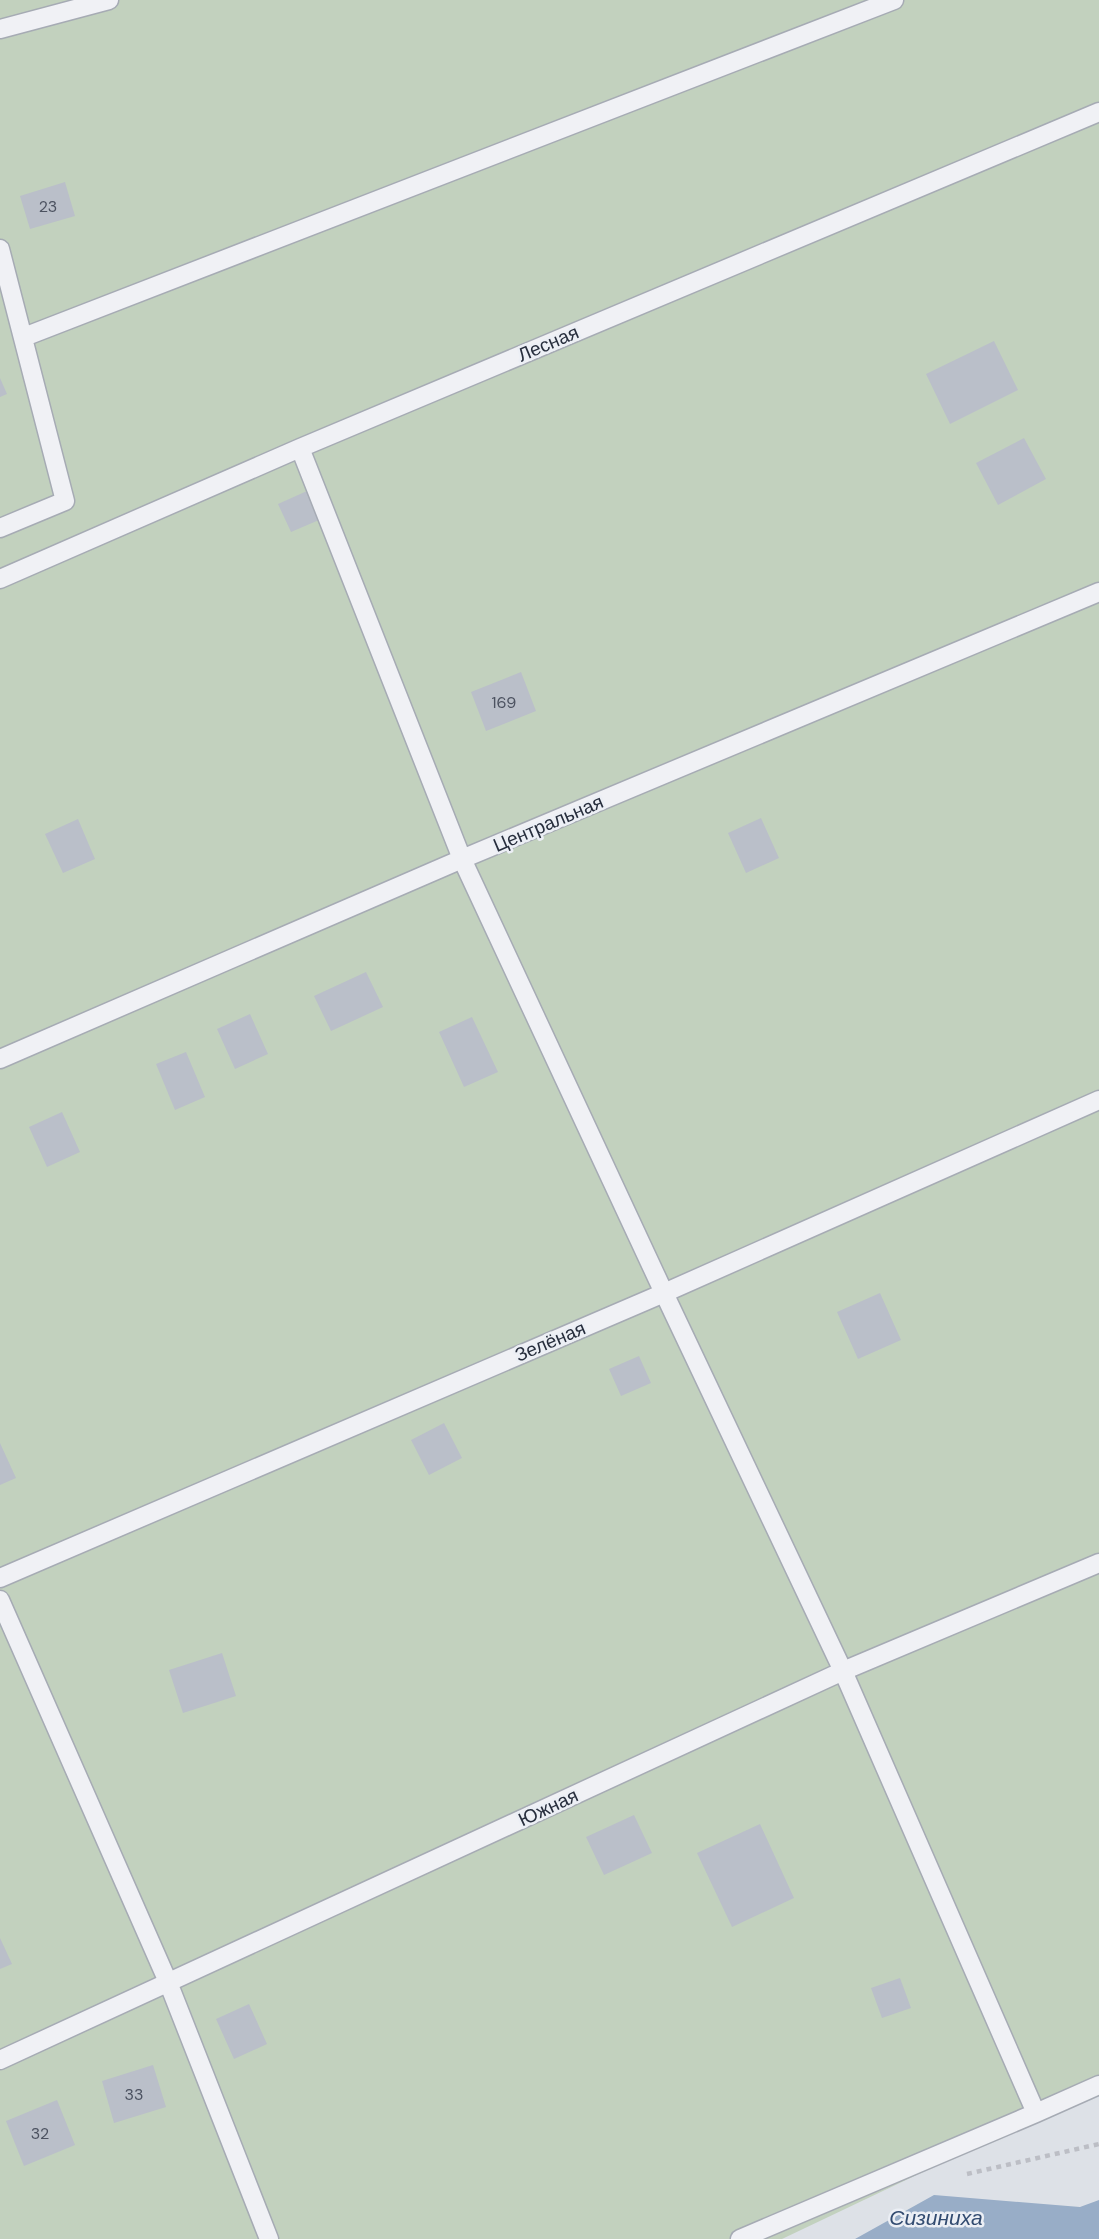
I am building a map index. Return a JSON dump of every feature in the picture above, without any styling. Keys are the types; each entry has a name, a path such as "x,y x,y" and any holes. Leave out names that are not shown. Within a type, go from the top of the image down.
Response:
{"lane":[{"path":"0,29 109,0"},
{"path":"24,337 894,0"},
{"name":"Лесная","path":"0,579 299,448 1099,113"},
{"path":"0,249 65,501 0,528"},
{"path":"299,448 463,859 843,1671 1036,2113"},
{"name":"Центральная","path":"0,1059 463,859 1099,593"},
{"name":"Зелёная","path":"0,1578 664,1293 1099,1100"},
{"name":"Южная","path":"0,2060 843,1671 1099,1563"},
{"path":"0,1600 168,1982 269,2239"},
{"path":"740,2239 1099,2085"}],"path":[{"path":"965,2174 1099,2144"}],"green space":[{"path":"0,0 1099,0 1099,2093 948,2160 782,2239 0,2239"}],"water":[{"name":"Сизиниха","path":"934,2195 1080,2207 1099,2200 1099,2239 855,2239"}],"building":[{"path":"65,182 75,216 30,229 20,196"},
{"path":"994,341 1018,390 950,424 926,374"},
{"path":"0,378 7,394 0,397"},
{"path":"1024,438 1046,479 998,505 976,463"},
{"path":"307,491 319,520 291,532 278,504"},
{"path":"521,672 536,711 486,731 471,692"},
{"path":"761,818 779,858 746,873 728,833"},
{"path":"78,819 95,859 63,873 45,834"},
{"path":"366,972 383,1007 331,1031 314,996"},
{"path":"250,1014 268,1054 235,1069 217,1029"},
{"path":"472,1017 498,1072 464,1087 439,1032"},
{"path":"186,1052 205,1097 175,1110 156,1064"},
{"path":"62,1112 80,1152 47,1167 29,1127"},
{"path":"880,1293 901,1340 858,1359 837,1312"},
{"path":"639,1356 651,1383 621,1396 609,1369"},
{"path":"444,1423 462,1458 429,1475 411,1440"},
{"path":"0,1443 16,1478 0,1485"},
{"path":"222,1653 236,1696 183,1713 169,1670"},
{"path":"634,1815 652,1853 604,1875 586,1837"},
{"path":"760,1824 794,1898 732,1927 697,1853"},
{"path":"0,1938 12,1964 0,1969"},
{"path":"900,1978 911,2008 882,2018 871,1988"},
{"path":"249,2004 267,2044 234,2059 216,2019"},
{"path":"153,2065 166,2107 114,2123 102,2081"},
{"path":"57,2100 75,2145 24,2166 6,2121"}]}
